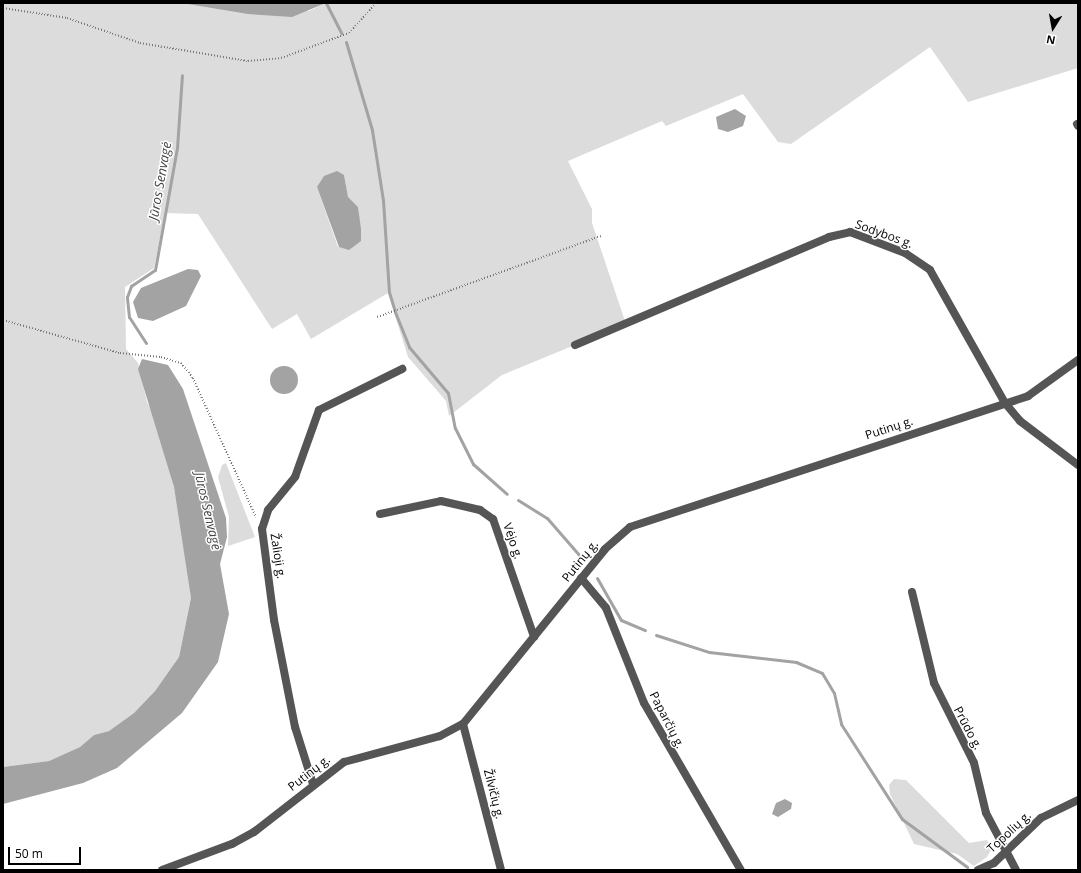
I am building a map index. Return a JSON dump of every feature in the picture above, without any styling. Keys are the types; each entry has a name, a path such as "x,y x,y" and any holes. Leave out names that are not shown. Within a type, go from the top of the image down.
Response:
{"street":[{"name":"Sodybos g.","path":"575,345 829,237 850,232 905,253 930,270 1005,403 1020,421 1078,466"},
{"name":"Putinų g.","path":"162,870 232,844 254,832 313,784 344,762 440,736 463,724 581,578 617,536 646,519 1005,403 1037,391 1078,360"},
{"name":"Žalioji g.","path":"313,784 295,727 277,636 262,529 268,510 295,477 318,410 402,369"},
{"name":"Vėjo g.","path":"380,514 441,502 480,510 493,519 534,637"},
{"name":"Paparčių g.","path":"581,578 606,608 644,703 742,870"},
{"name":"Prūdo g.","path":"912,592 934,683 974,763 986,813 1008,851 1016,870"},
{"name":"Žilvičių g.","path":"463,724 501,870"},
{"name":"Topolių g.","path":"978,870 994,863 1041,818 1078,800"}],"path":[{"path":"3,8 67,18 140,43 248,61 281,58 349,33 376,3"},
{"path":"377,317 398,307 601,236"},
{"path":"3,320 120,354 161,357 181,364 193,378 212,416 262,529"}],"shaded area":[{"path":"3,3 182,3 309,11 326,3 1078,3 1078,68 968,102 930,47 791,144 778,142 743,94 666,126 662,121 568,161 592,209 592,223 626,324 502,375 449,416 446,401 408,357 388,293 311,339 297,314 272,329 198,214 165,213 154,268 125,287 126,349 138,363 147,402 155,418 174,487 184,542 191,598 179,657 155,691 134,713 109,731 94,735 80,747 49,761 3,767","holes":["344,175 348,198 358,207 361,241 338,247 317,187"]},
{"path":"226,463 255,537 228,546 229,517 218,477 222,465"},
{"path":"894,779 906,780 969,843 987,840 992,848 987,857 974,866 957,854 914,844 890,794 889,785"}],"water":[{"path":"182,3 326,3 292,17 248,14"},
{"path":"735,109 746,116 743,126 728,132 718,129 716,117"},
{"path":"337,171 344,175 348,197 358,207 361,241 349,250 339,247 317,187 324,176"},
{"path":"188,269 198,270 201,276 186,306 153,321 138,318 133,302 141,288"},
{"path":"142,359 168,365 183,389 226,518 227,537 220,564 229,614 218,662 182,713 117,768 83,783 3,804 3,767 49,761 80,747 94,735 109,731 134,713 155,691 179,657 191,598 174,487 138,369"},
{"path":"284,366 294,370 298,380 294,390 284,394 274,390 270,380 274,370"},
{"path":"785,799 792,803 791,809 778,817 772,814 776,803"}],"waterway":[{"path":"326,3 341,33"},
{"path":"346,42 372,130 383,200 389,292 395,312 409,347 448,393 455,428 473,464 507,494"},
{"name":"Jūros Senvagė","path":"146,343 129,317 127,297 131,286 155,270 177,148 182,75"},
{"path":"518,500 547,518 580,556"},
{"path":"597,578 621,620 645,630"},
{"path":"656,635 709,652 796,662 822,673 834,693 841,724 902,819 967,867"}]}
